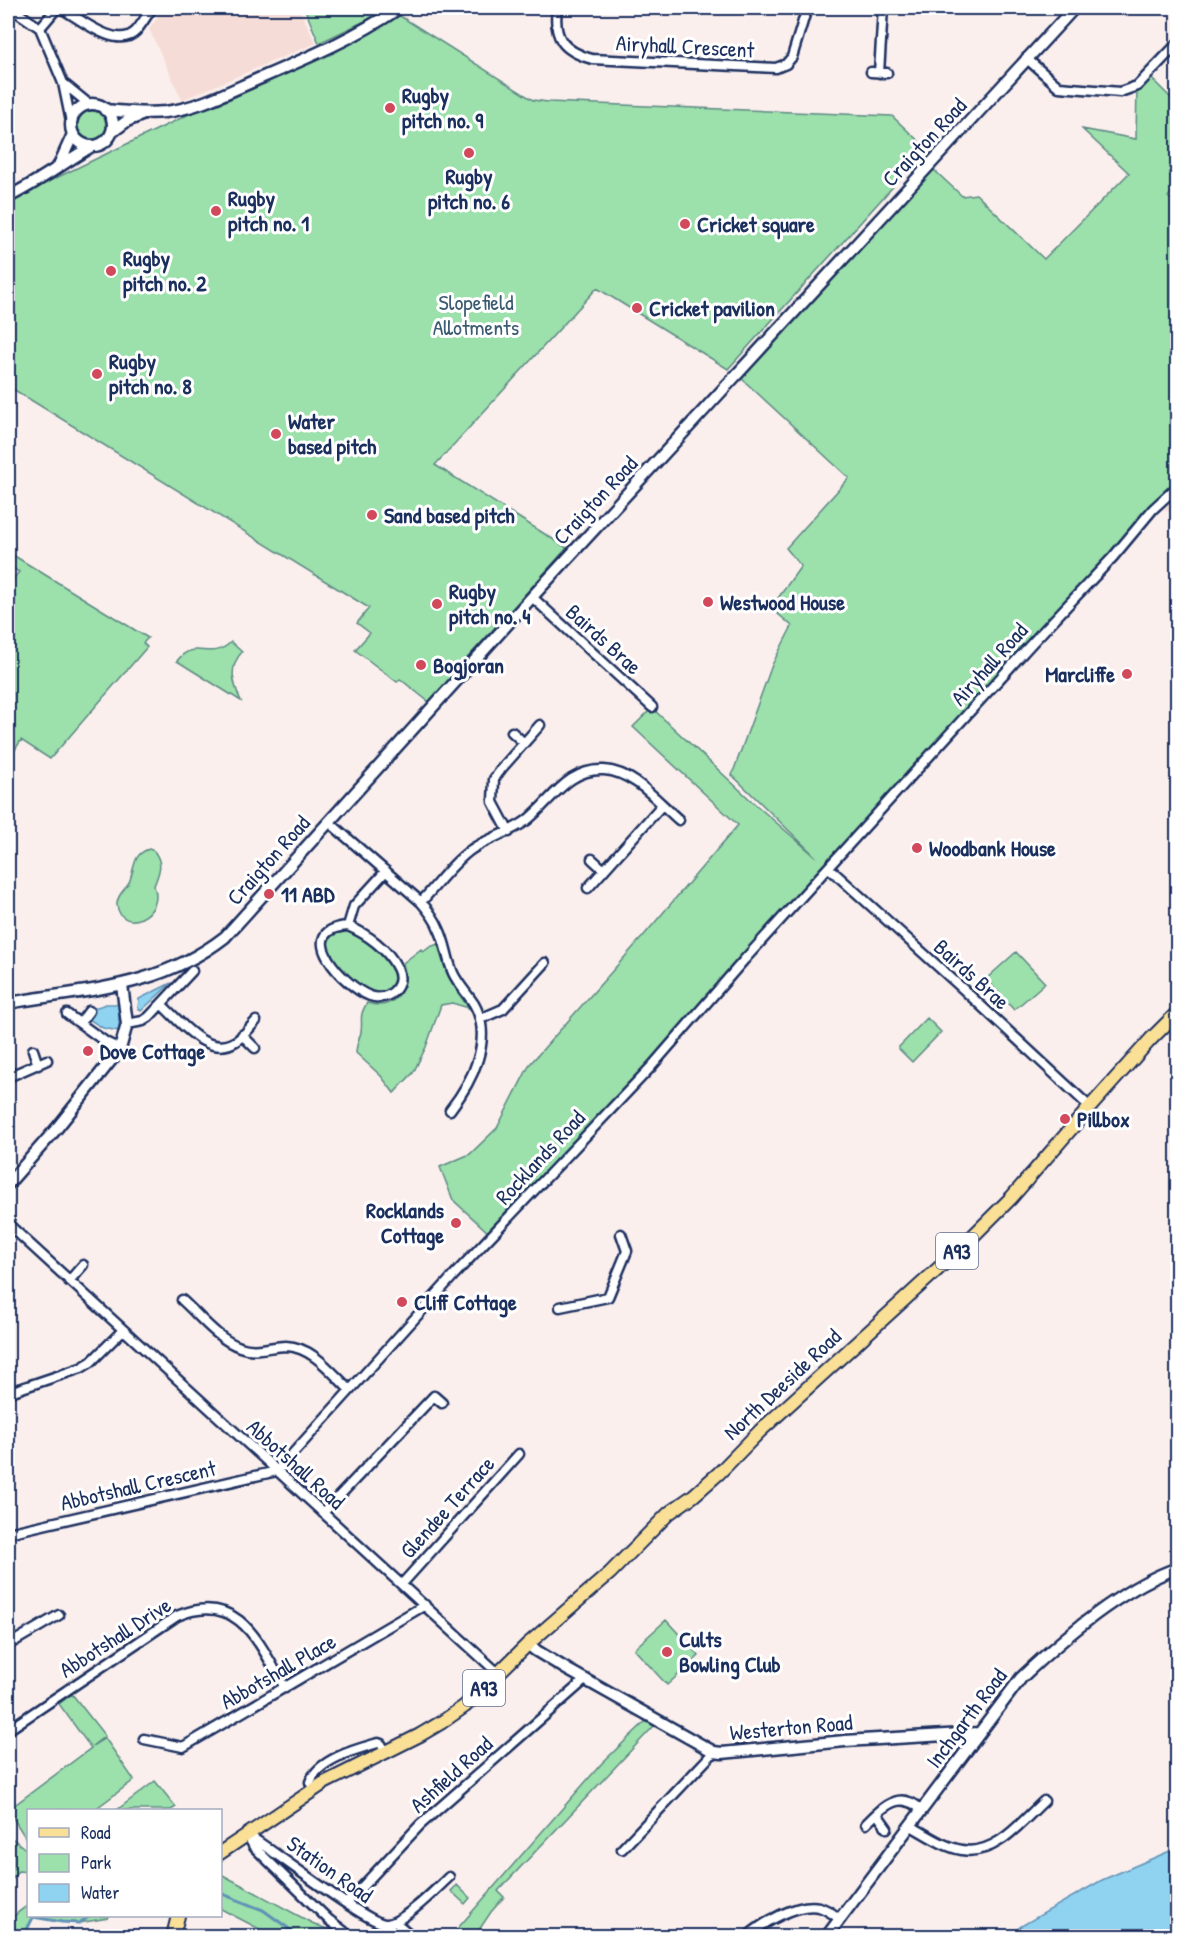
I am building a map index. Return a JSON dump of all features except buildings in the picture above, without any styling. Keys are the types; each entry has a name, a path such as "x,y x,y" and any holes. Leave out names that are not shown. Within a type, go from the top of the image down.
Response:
{"main road":[{"name":"North Deeside Road","path":"222,1852 314,1791 442,1722 465,1706 528,1644 609,1573 669,1513 719,1473 760,1431 961,1248 1018,1190 1151,1039 1178,1012"},
{"path":"173,1936 178,1917"}],"street":[{"path":"11,8 40,28 63,83 72,128 80,143 92,146"},
{"path":"40,28 59,8 109,36 123,38 136,31 152,8"},
{"path":"8,197 25,189 59,165 92,146 104,142 112,132 127,121 144,114 190,107 211,100 312,56 399,8"},
{"name":"Airyhall Crescent","path":"557,8 555,22 558,36 567,48 578,56 592,60 776,68 786,64 792,57 807,8"},
{"path":"879,73 883,8"},
{"name":"Craigton Road","path":"8,1003 122,985 150,977 182,964 225,937 532,597 1026,58 1067,10"},
{"path":"1026,58 1059,87 1120,92 1137,86 1178,43"},
{"path":"63,83 90,105"},
{"path":"59,165 78,110 96,105 105,110 144,114"},
{"path":"105,110 112,120 112,132"},
{"name":"Airyhall Road","path":"828,868 1113,557 1154,509 1178,486"},
{"name":"Bairds Brae","path":"532,597 652,707"},
{"path":"509,832 493,802 494,779 540,725"},
{"path":"512,732 524,743"},
{"path":"422,902 465,855 480,844 509,832 526,821 561,786 585,773 604,770 625,775 642,786 680,820"},
{"path":"588,888 662,805"},
{"path":"329,822 422,902 432,915 440,930 453,974 473,1003 480,1019 481,1039 473,1074 465,1092 450,1110"},
{"path":"592,859 604,870"},
{"name":"Bairds Brae","path":"828,868 1090,1107"},
{"name":"Rocklands Road","path":"277,1471 454,1275 651,1066 828,868"},
{"path":"348,926 354,906 386,871"},
{"path":"348,926 373,940 397,968 399,982 397,988 386,997 369,996 355,988 330,964 324,950 327,935 335,929 348,926"},
{"path":"480,1019 503,1009 545,963"},
{"path":"127,1024 143,1021 162,1005 192,971"},
{"path":"8,1184 57,1128 120,1049 127,1024 122,985"},
{"path":"162,1005 206,1044 217,1046 237,1041 256,1021"},
{"path":"80,1023 89,1011"},
{"path":"67,1014 107,1043 120,1049"},
{"path":"242,1035 255,1048"},
{"path":"33,1050 38,1065"},
{"path":"8,1077 47,1060"},
{"name":"Abbotshall Road","path":"8,1224 499,1674"},
{"path":"560,1307 608,1297 627,1251 621,1234"},
{"path":"69,1281 84,1265"},
{"path":"182,1300 225,1340 241,1348 264,1349 286,1346 302,1349 316,1357 350,1390"},
{"path":"10,1392 81,1368 91,1362 123,1330"},
{"path":"323,1514 434,1396 442,1403"},
{"name":"Glendee Terrace","path":"402,1584 519,1454"},
{"name":"Abbotshall Crescent","path":"8,1533 277,1471"},
{"name":"Inchgarth Road","path":"827,1936 1021,1678 1058,1643 1114,1601 1144,1583 1178,1568"},
{"name":"Abbotshall Place","path":"144,1739 183,1747 425,1605"},
{"name":"Abbotshall Drive","path":"8,1730 177,1616 190,1610 205,1608 222,1610 238,1618 250,1629 285,1688"},
{"path":"8,1645 59,1615"},
{"name":"Westerton Road","path":"528,1644 714,1752 979,1733"},
{"name":"Ashfield Road","path":"347,1903 420,1825 586,1679"},
{"path":"622,1849 714,1752"},
{"path":"866,1824 892,1804 902,1801 909,1802 922,1810"},
{"path":"911,1827 962,1850 983,1849 1004,1838 1044,1802"},
{"path":"877,1814 887,1828"},
{"path":"248,1835 254,1847 329,1920 350,1936"},
{"name":"Station Road","path":"248,1835 347,1903 380,1923 395,1922 412,1936"},
{"path":"395,1922 403,1918 449,1877"},
{"path":"748,1936 779,1916 807,1907 823,1908 840,1919"}],"shaded area":[{"path":"164,8 299,8 316,43 182,100 149,29"},
{"path":"1177,494 1177,517 1164,509"}],"green space":[{"path":"311,8 384,8 367,20 319,43 306,12"},
{"name":"Slopefield Allotments","path":"397,14 533,100 892,116 927,149 728,369 597,288 435,465 567,548 461,665 467,670 434,706 400,679 397,682 355,650 370,633 357,623 369,608 8,386 8,201 204,107 326,55"},
{"path":"1148,75 1177,104 1177,187 1168,197 1178,205 1177,486 491,1235 453,1200 440,1167 470,1154 497,1128 530,1064 738,825 633,727 652,708 756,805 816,857 732,775 772,665 792,626 771,608 801,566 786,548 849,478 742,379 933,169 962,196 976,194 1044,259 1129,173 1082,129 1136,139 1137,86"},
{"path":"92,111 102,115 106,125 102,135 92,139 82,135 78,125 82,115"},
{"path":"8,552 148,638 143,643 147,647 50,759 21,740 8,761 8,585 19,572 8,565"},
{"path":"231,642 242,652 233,669 241,701 177,661 190,651 216,650"},
{"path":"149,849 154,851 160,864 154,886 156,897 154,906 142,918 126,919 120,914 117,901 129,883 137,857"},
{"path":"346,930 374,946 391,964 395,983 388,991 377,993 366,990 345,974 332,960 327,945 330,938"},
{"path":"438,944 449,978 469,1008 452,1003 441,1005 426,1047 413,1073 394,1093 381,1076 356,1053 361,1032 361,1018 367,1003 385,1004 398,996 404,981 403,963 421,949 423,952"},
{"path":"1016,952 1045,983 1014,1010 986,979"},
{"path":"927,1018 941,1032 912,1062 898,1048"},
{"name":"Cults Bowling Club","path":"666,1620 699,1656 667,1685 634,1649"},
{"path":"72,1694 105,1736 92,1746 105,1738 134,1780 95,1809 27,1809 27,1840 8,1810 91,1748 59,1704"},
{"path":"647,1720 655,1725 498,1891 504,1897 475,1936 451,1936 602,1763"},
{"path":"155,1781 176,1807 173,1809 118,1809"},
{"path":"8,1835 27,1850 27,1872 18,1871 8,1885"},
{"path":"222,1875 312,1923 344,1936 273,1936 222,1910"},
{"path":"457,1885 470,1898 465,1904 451,1891"},
{"path":"27,1906 27,1917 34,1917 24,1936 8,1936 10,1921"},
{"path":"34,1917 108,1917 79,1923"}],"water":[{"path":"171,983 141,1011 138,1008 139,999"},
{"path":"106,1004 119,1004 119,1031 103,1028 90,1020 94,1008"},
{"path":"1177,1848 1177,1936 1009,1936 1021,1926 1102,1880"}],"waterway":[{"path":"222,1894 263,1910 299,1936"},
{"path":"24,1936 33,1917"},
{"path":"33,1917 79,1923 88,1917"}],"place":[{"name":"Rugby pitch no. 9","path":"390,108"},
{"name":"Rugby pitch no. 6","path":"469,153"},
{"name":"Rugby pitch no. 1","path":"216,211"},
{"name":"Cricket square","path":"685,224"},
{"name":"Rugby pitch no. 2","path":"111,271"},
{"name":"Cricket pavilion","path":"637,308"},
{"name":"Rugby pitch no. 8","path":"97,374"},
{"name":"Water based pitch","path":"276,434"},
{"name":"Sand based pitch","path":"372,515"},
{"name":"Westwood House","path":"708,602"},
{"name":"Rugby pitch no. 4","path":"437,604"},
{"name":"Bogjoran","path":"421,665"},
{"name":"Marcliffe","path":"1127,674"},
{"name":"Woodbank House","path":"917,848"},
{"name":"11 ABD","path":"269,894"},
{"name":"Dove Cottage","path":"88,1051"},
{"name":"Pillbox","path":"1065,1119"},
{"name":"Rocklands Cottage","path":"456,1223"},
{"name":"Cliff Cottage","path":"402,1302"},
{"name":"Cults Bowling Club","path":"667,1652"}]}
